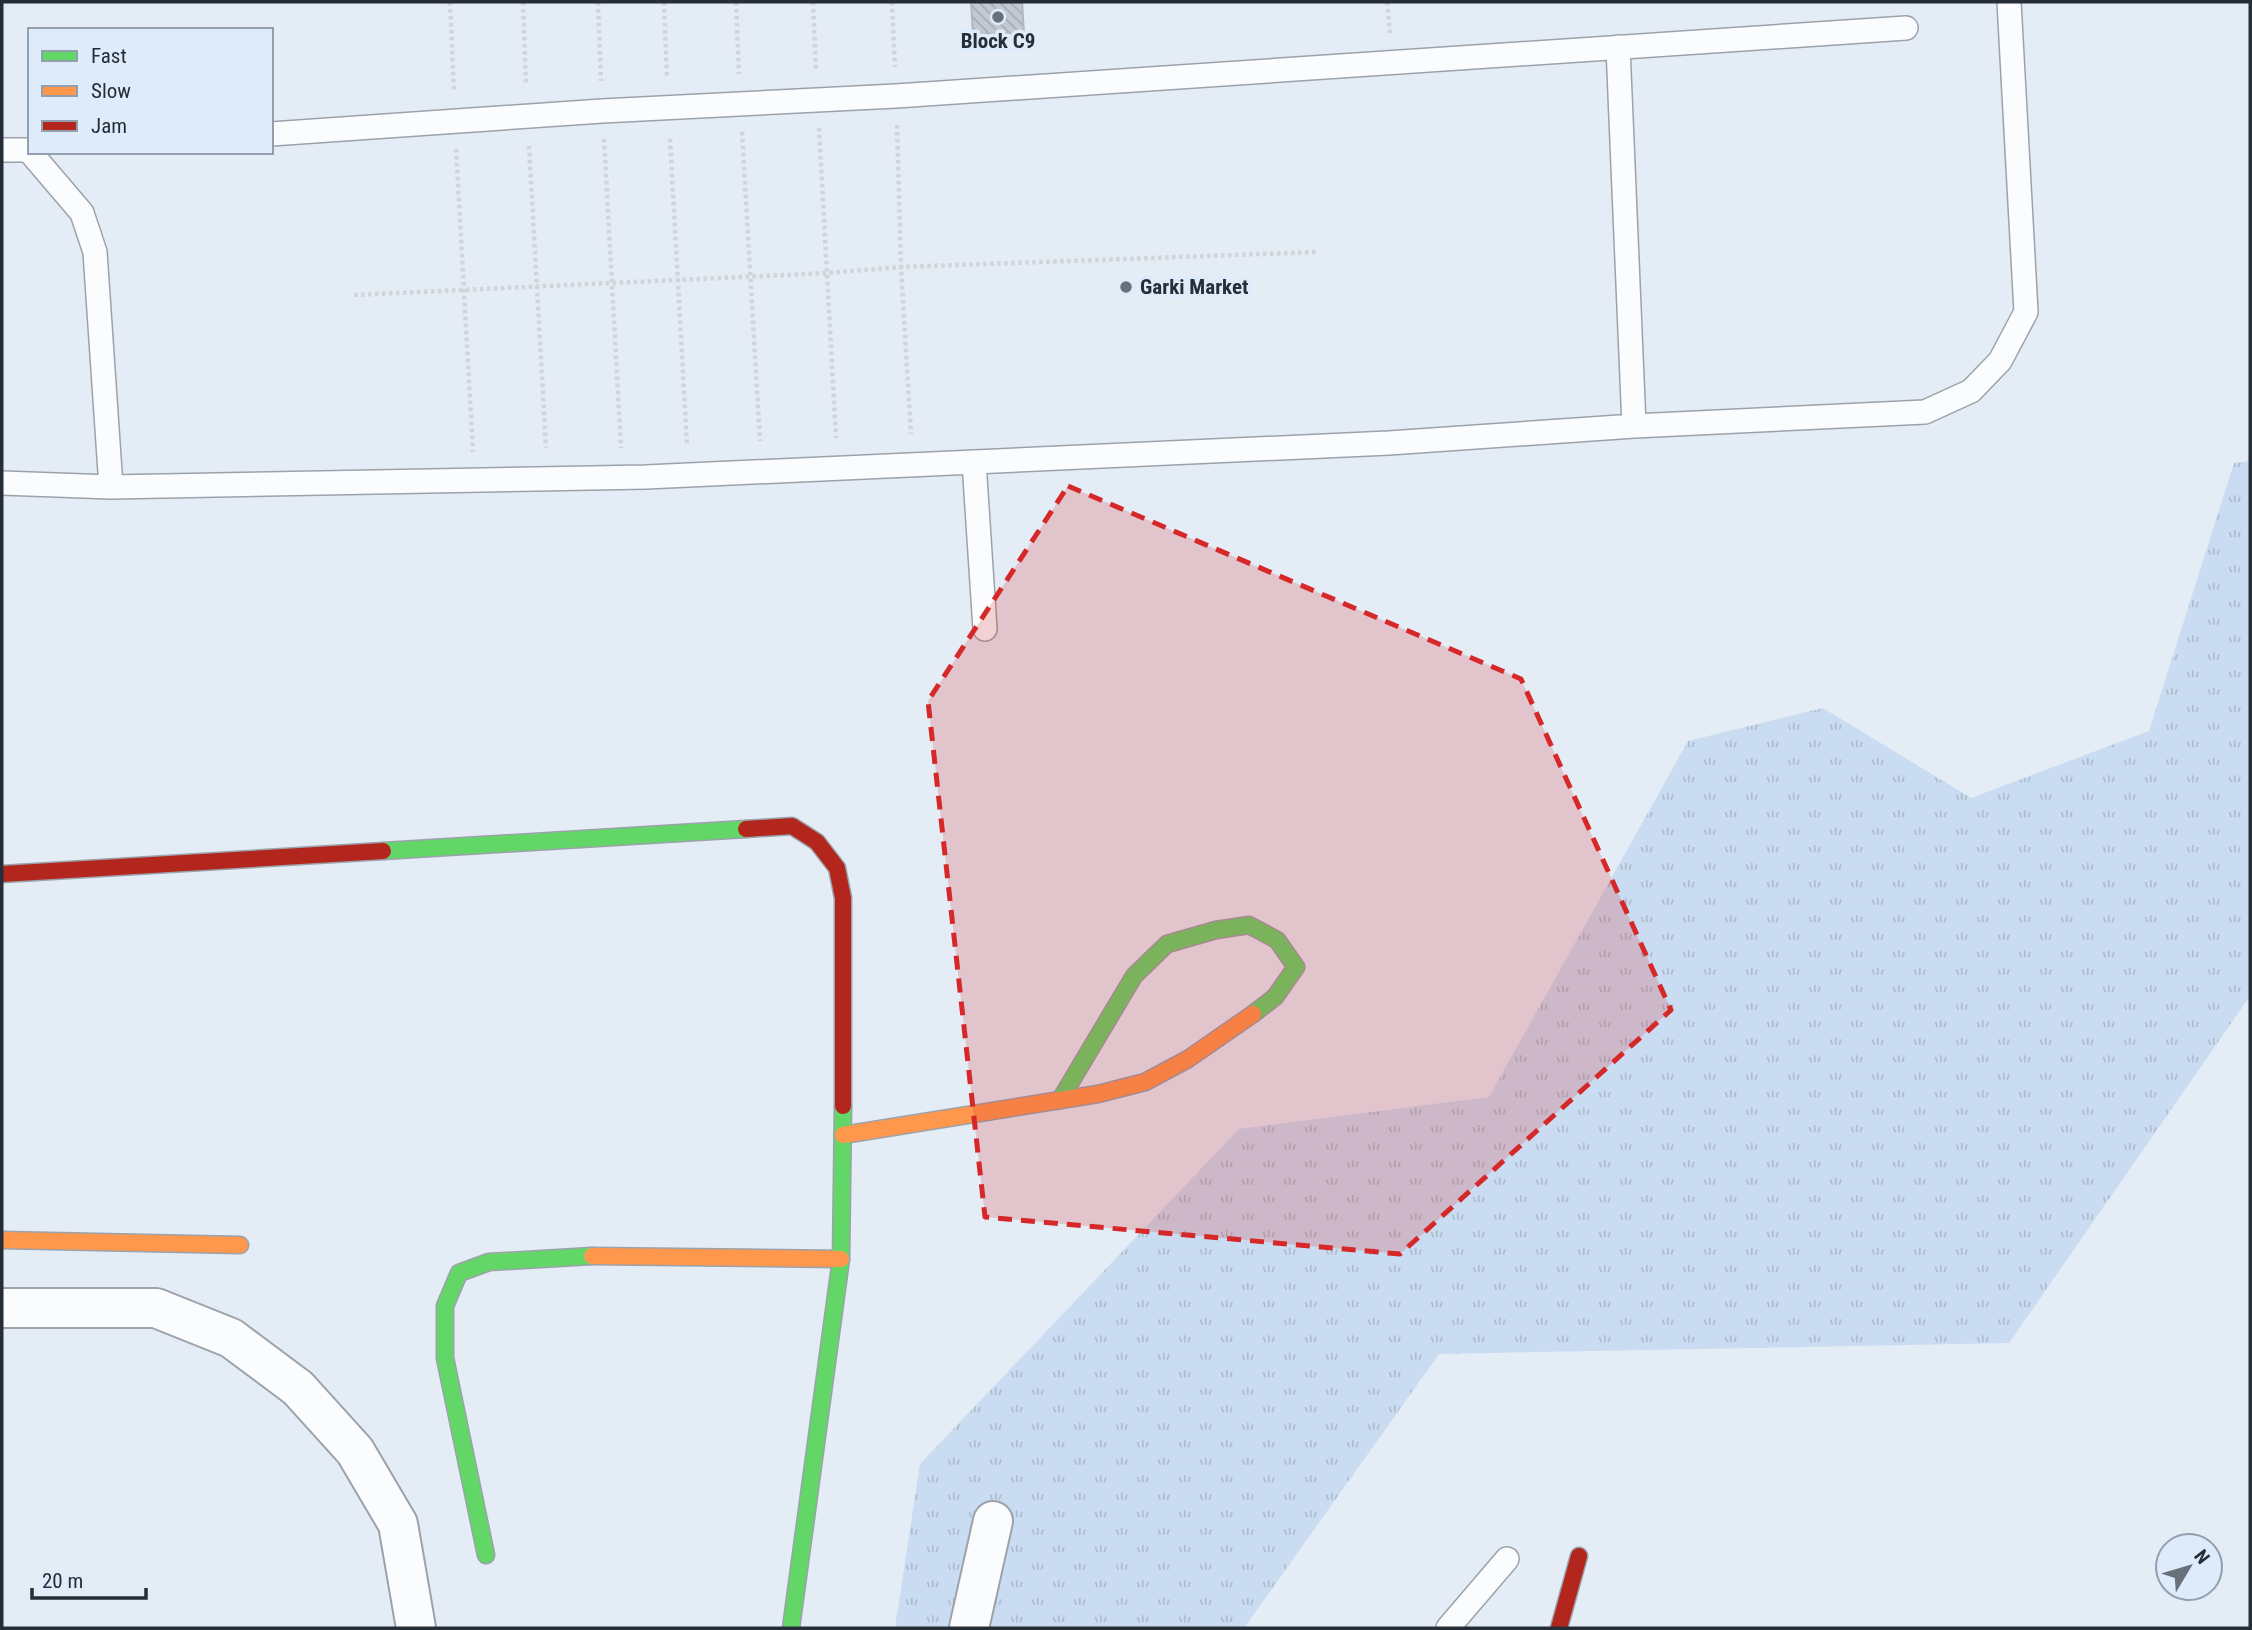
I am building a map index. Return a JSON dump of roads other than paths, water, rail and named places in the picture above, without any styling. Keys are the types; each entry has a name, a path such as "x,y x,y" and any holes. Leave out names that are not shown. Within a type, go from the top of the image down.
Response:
{"street":[{"path":"2,874 792,826 817,842 837,868 843,898 841,1259 792,1628"},
{"path":"843,1135 1098,1094 1144,1082 1188,1059 1275,997 1296,967 1277,940 1249,925 1216,930 1167,944 1134,976 1060,1100"},
{"path":"2,1240 240,1245"},
{"path":"486,1555 445,1358 445,1306 459,1273 489,1262 600,1255 841,1259"},
{"path":"2,1308 156,1308 231,1338 298,1388 355,1451 398,1524 416,1628"},
{"path":"969,1628 993,1521"},
{"path":"1559,1628 1579,1556"}],"lane":[{"path":"2,483 111,487 688,475 1390,443 1634,426 1925,412 1971,391 2000,361 2026,312 2009,2"},
{"path":"273,134 602,111 896,96 1906,27"},
{"path":"1618,47 1634,426"},
{"path":"2,150 28,151"},
{"path":"32,154 82,213 95,252 111,487"},
{"path":"974,462 985,629"},
{"path":"1448,1628 1507,1559"}],"place":[{"name":"Block C9","path":"998,17"},
{"name":"Garki Market","path":"1126,287"}]}
